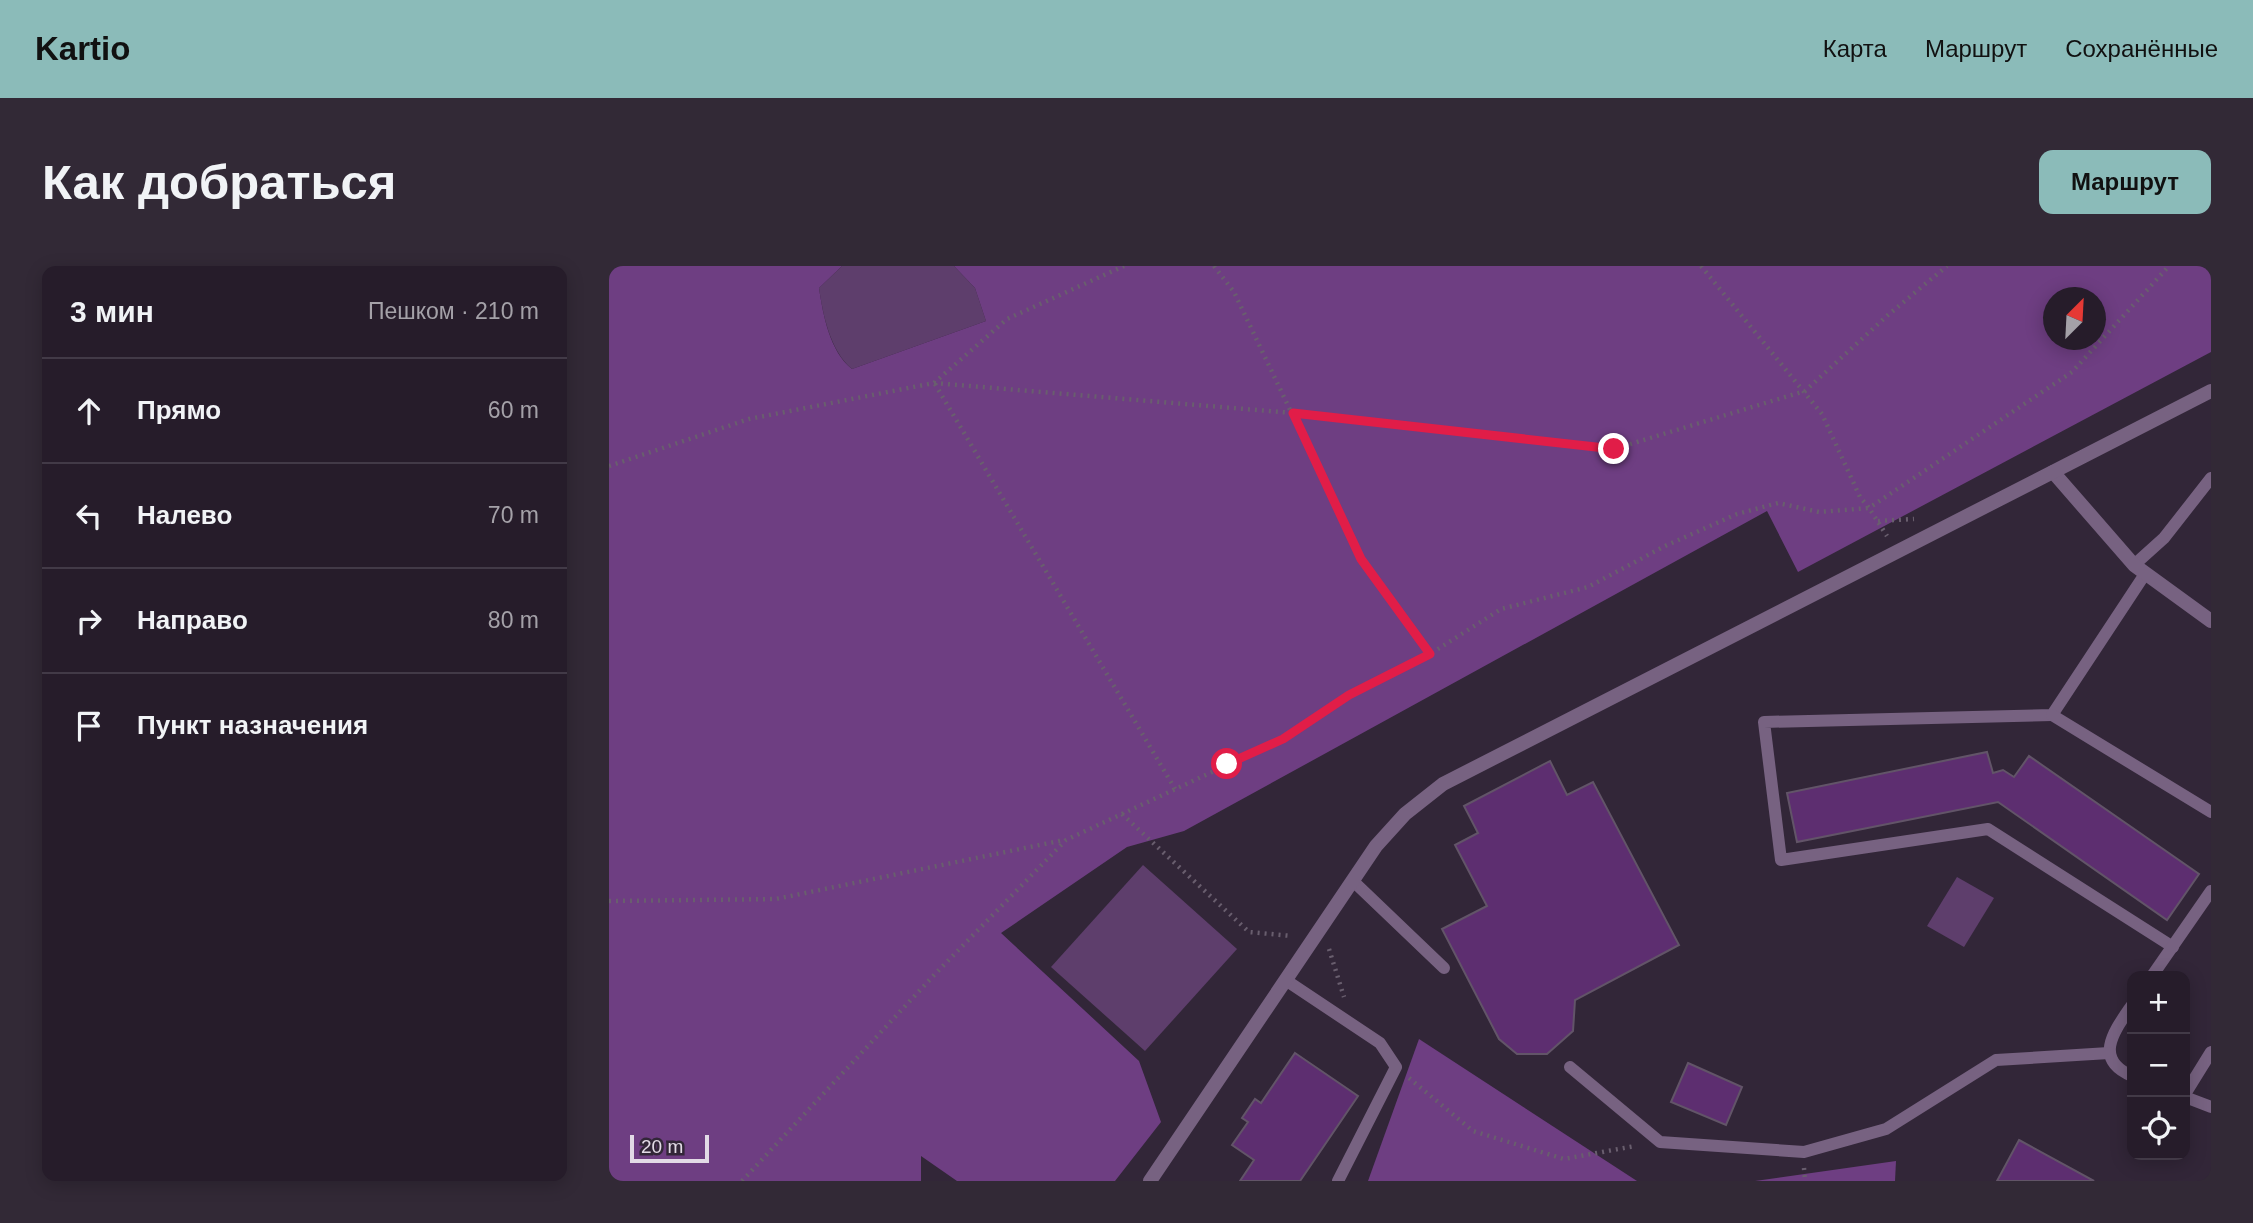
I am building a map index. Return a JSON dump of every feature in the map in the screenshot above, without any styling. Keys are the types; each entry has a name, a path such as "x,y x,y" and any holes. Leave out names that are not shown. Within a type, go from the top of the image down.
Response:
{"street":[{"path":"1150,1181 1376,846 1405,814 1443,785 2211,391"},
{"path":"2053,472 2140,569 2211,621"}],"lane":[{"path":"2052,715 2140,569 2211,478"},
{"path":"2173,947 1988,829 1781,860 1764,722 2052,715 2211,812"},
{"path":"1353,881 1444,968"},
{"path":"2156,971 2211,891"},
{"path":"1287,981 1380,1043 1396,1068 1338,1181"},
{"path":"2127,1012 2112,1035 2109,1053 2119,1070 2127,1074"},
{"path":"2190,1087 2211,1052"},
{"path":"1570,1067 1660,1142 1804,1152 1886,1129 1996,1060 2109,1053"},
{"path":"2189,1097 2211,1107"}],"path":[{"path":"935,383 1007,319 1124,266"},
{"path":"1214,266 1234,292 1361,559 1430,654"},
{"path":"1701,266 1822,414 1860,497 1878,521"},
{"path":"609,466 749,419 935,383 1293,413 1614,449 1805,391 1888,315 1947,266"},
{"path":"609,901 776,899 1066,840 1283,739 1349,695 1430,654 1501,609 1588,587 1665,546 1737,514 1778,503 1819,512 1869,509 2072,372 2169,266"},
{"path":"935,383 1175,789"},
{"path":"1122,814 1249,932 1315,939 1328,947 1353,1024"},
{"path":"742,1181 936,973 1066,840"},
{"path":"1396,1068 1473,1131 1564,1159 1660,1142"}],"shaded area":[{"path":"609,266 842,266 819,288 825,321 833,343 844,362 852,369 986,321 975,288 954,266 2211,266 2211,352 1798,572 1767,511 1184,831 1127,847 1001,933 1139,1061 1161,1122 1115,1181 957,1181 921,1156 921,1181 609,1181"},
{"path":"842,266 954,266 975,288 986,321 852,369 833,343 825,321 819,288"},
{"path":"1143,865 1237,949 1145,1051 1051,967"},
{"path":"1957,877 1994,898 1964,947 1927,926"},
{"path":"1419,1039 1637,1181 1368,1181"},
{"path":"1896,1161 1895,1181 1755,1181"}],"building":[{"path":"1987,752 1993,773 2003,770 2014,777 2029,756 2199,874 2167,920 1998,802 1797,842 1787,793"},
{"path":"1550,761 1567,795 1593,782 1679,945 1575,1000 1573,1031 1547,1054 1517,1054 1499,1039 1442,929 1487,906 1455,845 1478,833 1464,806"},
{"path":"1295,1053 1358,1096 1300,1181 1240,1181 1254,1160 1232,1145 1248,1122 1242,1118 1255,1099 1261,1103"},
{"path":"1688,1063 1742,1087 1726,1125 1671,1102"},
{"path":"2019,1140 2094,1181 1997,1181"}],"route":[{"path":"1227,764 1283,739 1349,695 1430,654 1361,559 1303,440 1293,413 1614,449"}]}
